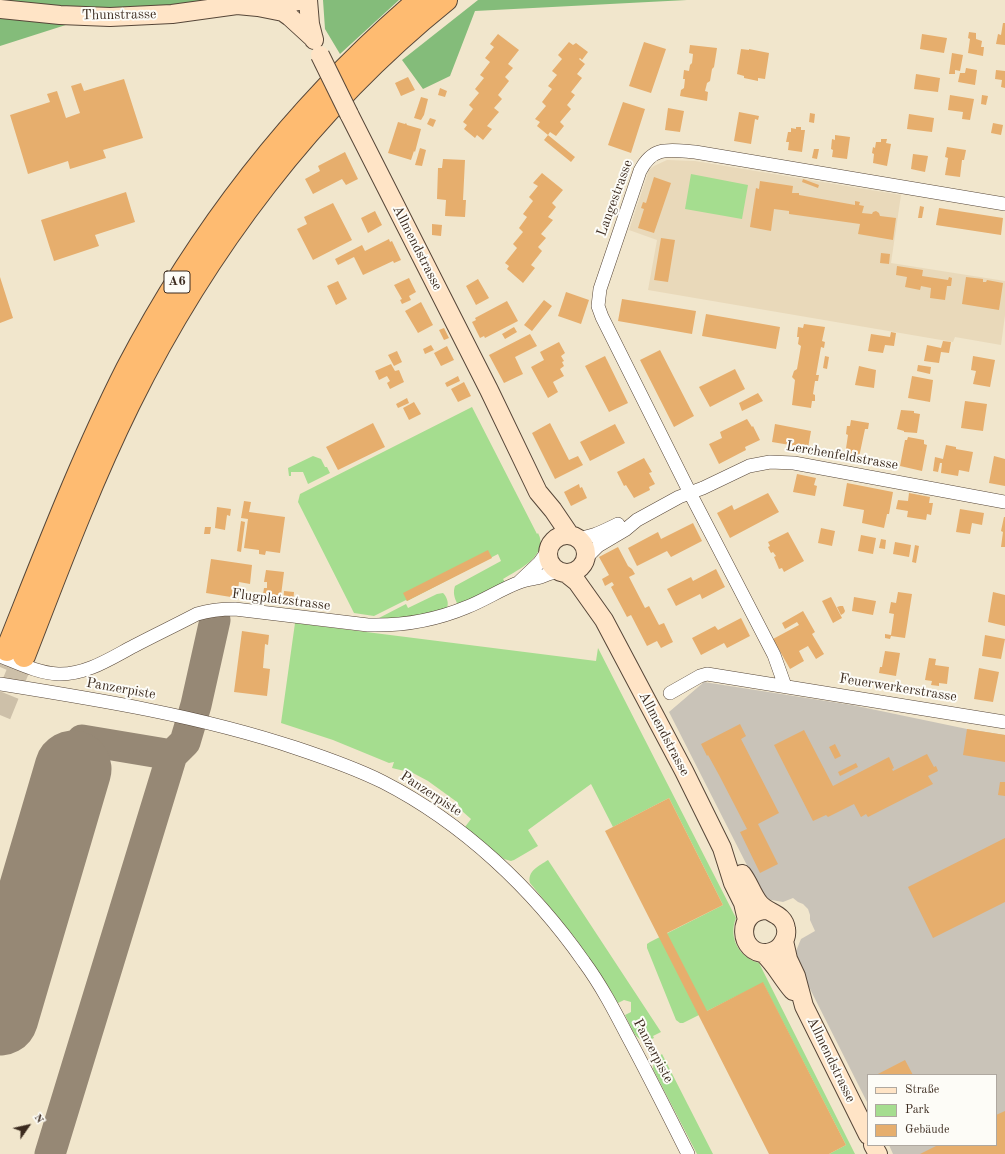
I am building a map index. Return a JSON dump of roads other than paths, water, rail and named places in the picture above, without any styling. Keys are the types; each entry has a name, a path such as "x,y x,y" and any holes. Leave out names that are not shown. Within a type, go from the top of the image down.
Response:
{"highway":[{"name":"A6","path":"10,654 71,490 102,422 142,342 187,266 238,192 292,125 360,54 419,0"},
{"name":"A6","path":"10,654 84,503 117,428 156,351 201,275 252,203 306,136 372,66 446,0"}],"main road":[{"name":"Thunstrasse","path":"0,9 60,16 123,17 172,14 248,4 304,0"},
{"name":"Allmendstrasse","path":"308,0 310,24 317,47 349,114 489,390 538,492 543,516 550,531 549,548"},
{"name":"Thunstrasse","path":"248,4 282,12 290,17 317,47"},
{"name":"Allmendstrasse","path":"538,492 573,537"},
{"path":"561,536 573,537 584,545 587,552 586,560 577,571 563,573 550,562 549,548 561,536"},
{"name":"Allmendstrasse","path":"586,560 589,576 596,590 604,620"},
{"name":"Allmendstrasse","path":"563,573 577,582 604,620 722,848 744,877 756,898 767,910"},
{"name":"Allmendstrasse","path":"722,848 733,883 744,903 747,920"},
{"path":"767,910 774,912 779,916 783,921 786,931 784,941 777,949 763,953 756,951 746,941 744,927 747,920 756,912 767,910"},
{"name":"Allmendstrasse","path":"784,941 786,954 796,976 804,1006"},
{"name":"Allmendstrasse","path":"763,953 774,963 785,981 804,1006 867,1133"}],"street":[{"name":"Langestrasse","path":"690,493 602,317 598,306 600,289 640,171 644,162 650,156 659,151 669,150 695,152 1005,204"},
{"name":"Lerchenfeldstrasse","path":"586,560 598,546 625,530 637,520 690,493 749,466 761,463 778,461 794,463 1005,502"},
{"path":"690,493 774,655 785,686"},
{"name":"Lerchenfeldstrasse","path":"573,537 591,536 621,523 637,520"},
{"name":"Flugplatzstrasse","path":"519,582 538,563 549,548"},
{"name":"Flugplatzstrasse","path":"10,654 32,668 45,672 68,674 90,668 197,614 209,610 235,609 350,624 384,626 425,620 455,612 519,582 550,573 563,573"},
{"path":"42,691 45,672"},
{"name":"Feuerwerkerstrasse","path":"670,693 700,676 707,674 1005,722"},
{"name":"Panzerpiste","path":"0,684 185,718 273,741 348,766 413,799 452,825 486,852 515,880 544,911 574,948 596,980 616,1014 688,1154"}],"tunnel":[{"path":"0,667 7,650"},
{"path":"0,715 24,656"}]}
